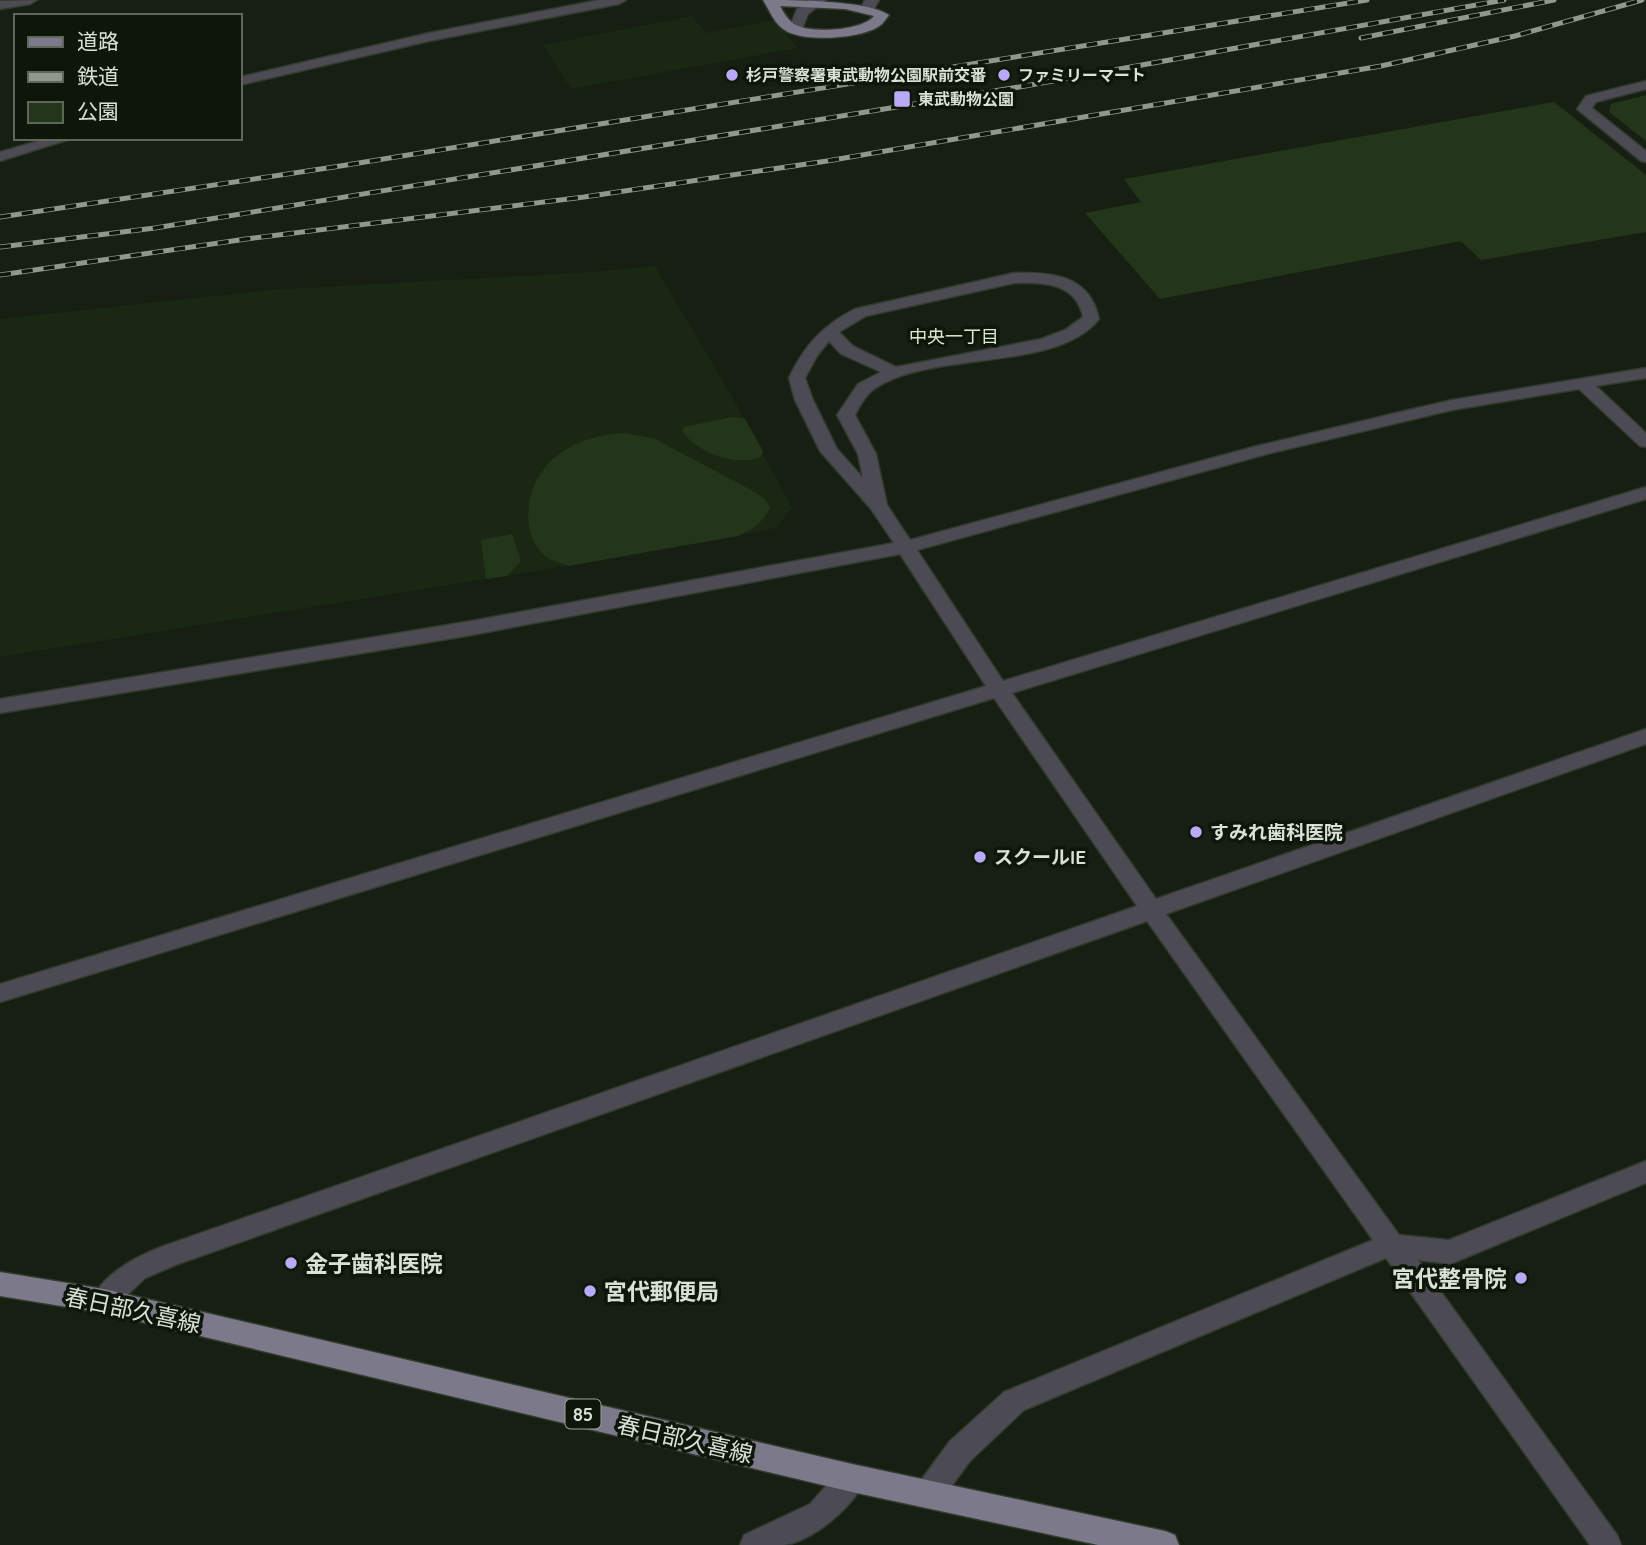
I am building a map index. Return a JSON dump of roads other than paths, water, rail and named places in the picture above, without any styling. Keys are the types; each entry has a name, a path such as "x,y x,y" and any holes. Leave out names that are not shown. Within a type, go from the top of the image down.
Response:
{"main road":[{"path":"771,0 871,3 882,15 875,24 867,27 823,35 796,29 780,18 771,0"},
{"name":"春日部久喜線","path":"0,1284 104,1301 852,1478 1165,1545"}],"street":[{"path":"0,5 30,0"},
{"path":"242,81 429,37 619,0"},
{"path":"796,29 802,12 815,2"},
{"path":"1646,85 1591,99 1584,109 1646,158"},
{"path":"0,157 59,140"},
{"path":"878,505 867,454 846,415 866,386 894,372 1055,339 1084,327 1091,319 1090,311 1077,289 1063,282 1039,277 1014,278 861,312 840,322 815,344 797,378 804,400 829,451 878,505 999,690 1150,908 1389,1245 1607,1545"},
{"path":"830,332 847,350 894,372"},
{"path":"0,706 466,629 905,547 1263,450 1452,405 1646,373"},
{"path":"1582,383 1646,442"},
{"path":"0,993 1646,493"},
{"path":"104,1301 136,1270 170,1255 1150,908 1646,736"},
{"path":"929,1493 960,1451 1014,1401 1389,1245 1450,1252 1646,1172"},
{"path":"754,1545 820,1514 852,1478"}],"railway":[{"path":"0,217 334,167 1367,0"},
{"path":"0,247 155,228 1025,86 1504,0"},
{"path":"1361,38 1554,0"},
{"path":"0,275 246,239 584,197 827,161 1381,66 1515,36 1642,0"}],"place":[{"name":"杉戸警察署東武動物公園駅前交番","path":"732,75"},
{"name":"ファミリーマート","path":"1004,75"},
{"name":"東武動物公園","path":"902,99"},
{"name":"すみれ歯科医院","path":"1196,832"},
{"name":"スクールIE","path":"980,857"},
{"name":"金子歯科医院","path":"291,1263"},
{"name":"宮代整骨院","path":"1521,1278"},
{"name":"宮代郵便局","path":"590,1291"}],"district":[{"name":"中央一丁目","path":"954,336"}]}
